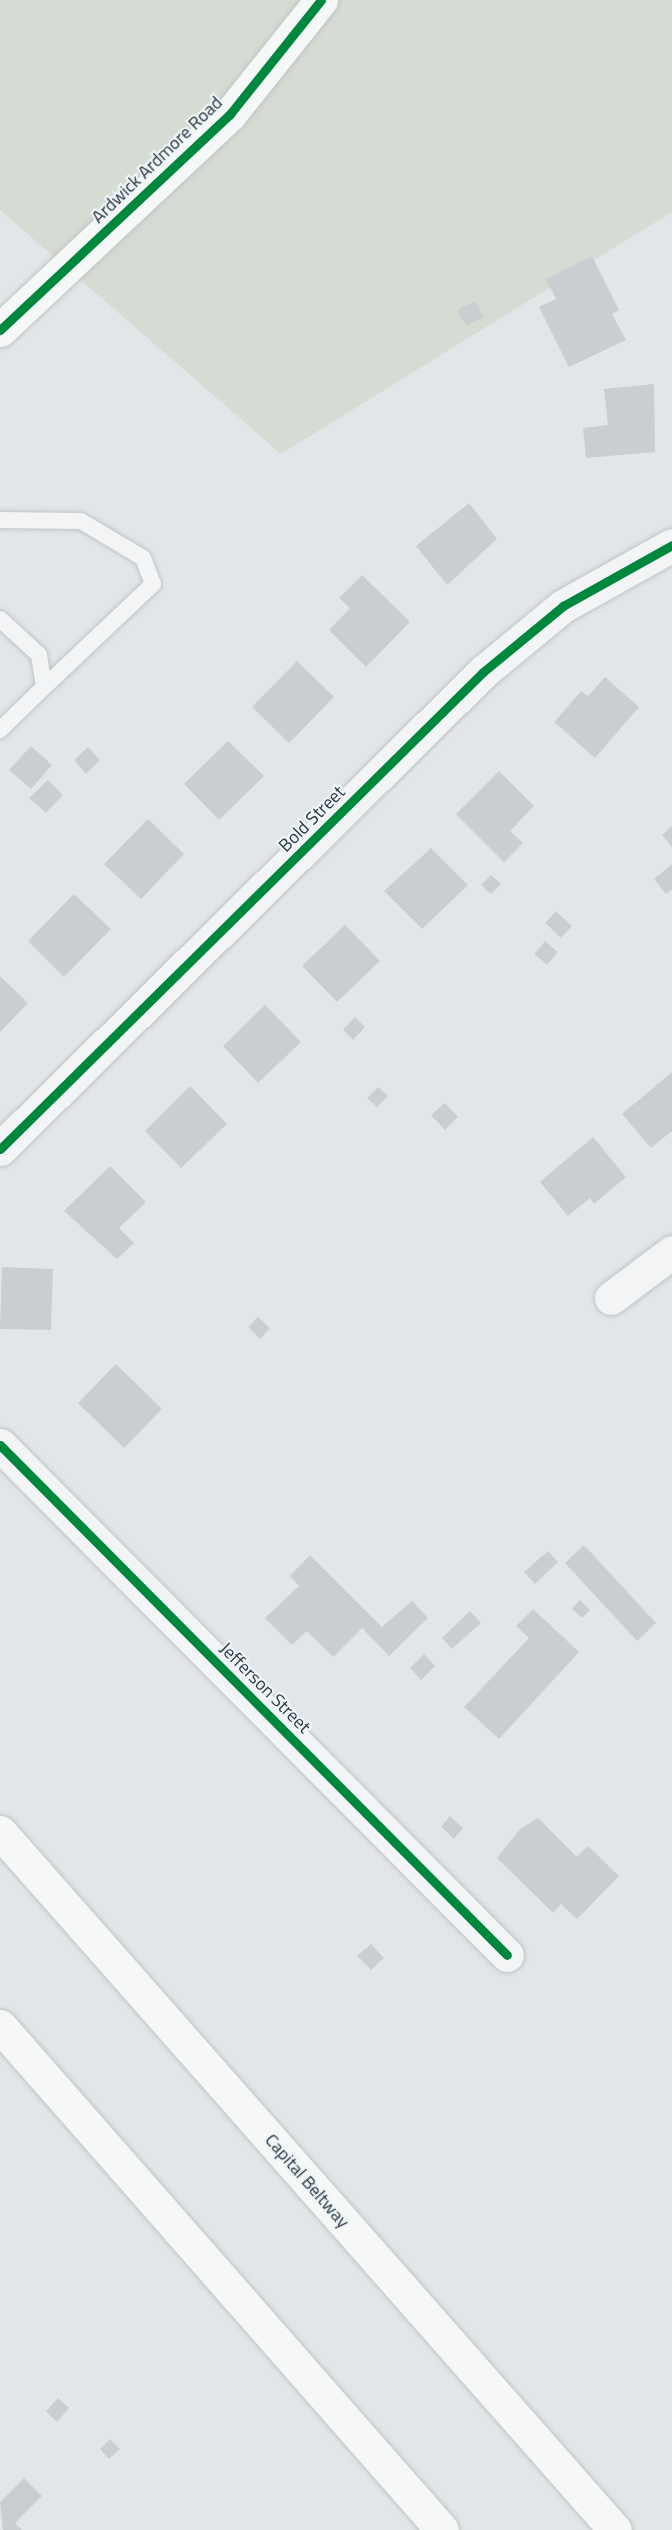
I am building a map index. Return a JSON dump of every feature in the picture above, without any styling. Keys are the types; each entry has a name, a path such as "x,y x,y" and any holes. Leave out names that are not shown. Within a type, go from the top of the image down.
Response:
{"main road":[{"name":"Ardwick Ardmore Road","path":"0,330 230,114 321,0"},
{"name":"Capital Beltway","path":"0,1832 615,2530"},
{"path":"0,2026 442,2530"}],"street":[{"name":"Bold Street","path":"0,1149 483,672 563,606 672,545"},
{"path":"611,1298 672,1252"},
{"name":"Jefferson Street","path":"0,1445 507,1955"}],"lane":[{"path":"0,520 81,521 143,558 153,584 0,730"},
{"path":"0,619 39,655 44,687"}],"shaded area":[{"path":"0,0 672,0 672,212 281,454 0,210"}],"building":[{"path":"592,256 619,310 612,314 626,340 569,367 539,307 556,299 546,279"},
{"path":"475,301 484,317 466,326 457,310"},
{"path":"654,384 655,452 586,458 583,428 608,425 604,389"},
{"path":"469,503 497,539 447,585 416,546"},
{"path":"362,575 410,622 366,667 329,630 350,608 339,598"},
{"path":"297,661 334,697 289,743 252,707"},
{"path":"605,677 639,707 595,758 554,722 581,691 588,696"},
{"path":"228,741 264,776 219,820 184,784"},
{"path":"31,746 52,765 31,789 9,770"},
{"path":"88,747 100,760 86,774 74,760"},
{"path":"499,771 534,806 510,831 523,843 504,862 456,814"},
{"path":"48,780 63,795 46,813 29,798"},
{"path":"148,819 184,854 141,899 104,864"},
{"path":"672,826 672,847 662,835"},
{"path":"431,848 468,885 422,929 384,891"},
{"path":"672,864 672,889 666,894 654,879"},
{"path":"491,875 501,884 491,894 481,885"},
{"path":"74,894 111,929 64,977 28,941"},
{"path":"556,911 572,926 561,938 545,923"},
{"path":"345,925 380,961 337,1002 302,966"},
{"path":"545,941 558,952 547,965 534,954"},
{"path":"0,976 28,1003 0,1032"},
{"path":"265,1005 301,1042 258,1083 223,1046"},
{"path":"355,1017 365,1027 353,1040 343,1030"},
{"path":"672,1072 672,1131 651,1148 622,1114"},
{"path":"190,1086 227,1124 181,1168 145,1131"},
{"path":"378,1087 388,1096 377,1107 367,1098"},
{"path":"445,1103 458,1117 445,1130 431,1115"},
{"path":"593,1137 626,1177 594,1204 590,1198 568,1216 540,1182"},
{"path":"110,1166 146,1202 119,1228 134,1243 117,1259 64,1211"},
{"path":"2,1267 53,1269 51,1330 0,1329"},
{"path":"258,1317 270,1328 260,1339 248,1327"},
{"path":"116,1364 162,1409 124,1448 78,1403"},
{"path":"584,1545 656,1623 637,1641 565,1563"},
{"path":"548,1551 558,1562 535,1584 524,1572"},
{"path":"310,1555 382,1627 412,1601 428,1618 389,1656 362,1628 333,1657 307,1631 292,1645 265,1618 299,1586 290,1576"},
{"path":"580,1600 590,1610 582,1618 572,1609"},
{"path":"533,1609 579,1652 499,1739 464,1707 529,1638 516,1626"},
{"path":"470,1611 481,1623 452,1649 442,1638"},
{"path":"424,1654 435,1666 421,1680 410,1668"},
{"path":"450,1816 463,1828 454,1839 441,1827"},
{"path":"538,1818 577,1857 588,1846 619,1876 577,1919 561,1904 553,1913 497,1858 520,1829"},
{"path":"371,1944 384,1958 371,1970 357,1956"},
{"path":"58,2398 69,2408 57,2422 46,2411"},
{"path":"110,2439 120,2449 109,2459 100,2449"},
{"path":"24,2478 42,2496 15,2523 22,2530 3,2530 0,2502"}],"cycle path":[{"path":"0,330 230,114 321,0"},
{"path":"0,1149 483,672 563,606 672,545"},
{"path":"0,1445 507,1955"}]}
